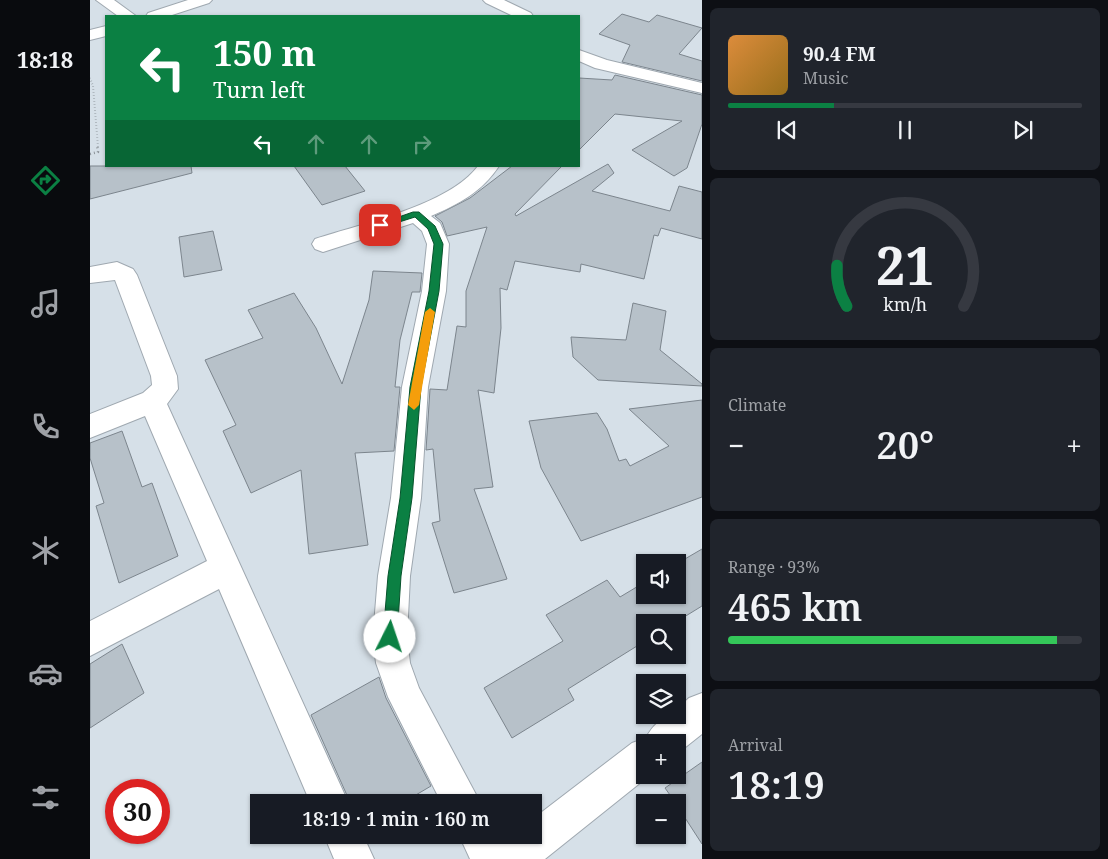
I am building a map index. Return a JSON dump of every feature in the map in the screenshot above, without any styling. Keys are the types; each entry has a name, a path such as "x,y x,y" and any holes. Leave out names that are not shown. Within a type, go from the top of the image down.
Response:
{"street":[{"path":"104,0 126,15"},
{"path":"157,15 204,0"},
{"path":"491,0 523,15"},
{"path":"90,35 105,31"},
{"path":"580,55 601,64 702,88"},
{"path":"323,244 416,214 465,191 486,173 489,167"},
{"path":"416,214 432,228 438,244 434,291 415,387 406,498 394,576 390,637 393,663 405,696 457,794"},
{"path":"90,275 111,270 122,271 125,275 164,376 165,389 152,402 90,426"},
{"path":"152,402 226,568 250,628 325,794"},
{"path":"90,639 226,568"},
{"path":"672,734 702,711"},
{"path":"513,859 636,763"},
{"path":"348,844 354,859"},
{"path":"483,844 491,859"}],"path":[{"path":"90,78 98,152 90,154"}],"building":[{"path":"622,14 649,22 657,15 702,28 679,54 702,61 702,81 622,62 630,45 599,34"},
{"path":"615,75 702,95 702,124 687,168 674,176 632,150 682,121 615,114 580,149 580,78 612,80"},
{"path":"608,164 614,173 592,191 670,211 679,186 702,192 702,239 661,228 658,236 654,235 644,279 581,264 580,272 515,261 507,290 500,288 501,328 494,393 478,390 493,487 474,489 507,579 454,593 432,523 440,521 433,449 426,450 430,389 447,390 457,326 466,327 466,291 487,227 447,236 442,222 435,216 470,198 511,167 561,167 515,214 516,216"},
{"path":"90,166 191,167 192,173 90,199"},
{"path":"295,167 346,167 365,191 322,205"},
{"path":"213,231 222,270 184,277 179,237"},
{"path":"373,271 422,273 420,292 412,292 400,340 395,387 400,387 394,451 355,453 368,545 309,554 301,470 251,493 223,431 236,425 205,360 263,338 248,310 294,293 316,328 342,384 369,300"},
{"path":"633,303 666,311 660,350 702,384 702,386 598,380 573,357 571,337 626,340"},
{"path":"702,400 702,497 581,541 541,468 529,421 597,413 607,429 619,461 626,459 630,466 669,446 629,409"},
{"path":"122,431 142,487 152,483 178,556 119,583 96,506 104,503 90,458 90,443"},
{"path":"702,549 702,606 686,616 686,614 636,614 636,647 568,689 574,700 512,738 484,688 563,641 546,615 607,580 620,597 636,587 636,604 686,604 686,558"},
{"path":"122,644 144,693 90,728 90,664"},
{"path":"379,677 386,698 431,786 418,794 346,794 311,715"},
{"path":"702,762 702,844 686,819 686,794 669,794 665,788 671,784 686,784 686,773"}],"slow traffic":[{"path":"414,405 415,387 430,312"}],"route":[{"path":"380,225 416,214 432,228 438,244 434,291 415,387 406,498 394,576 390,637"}]}
